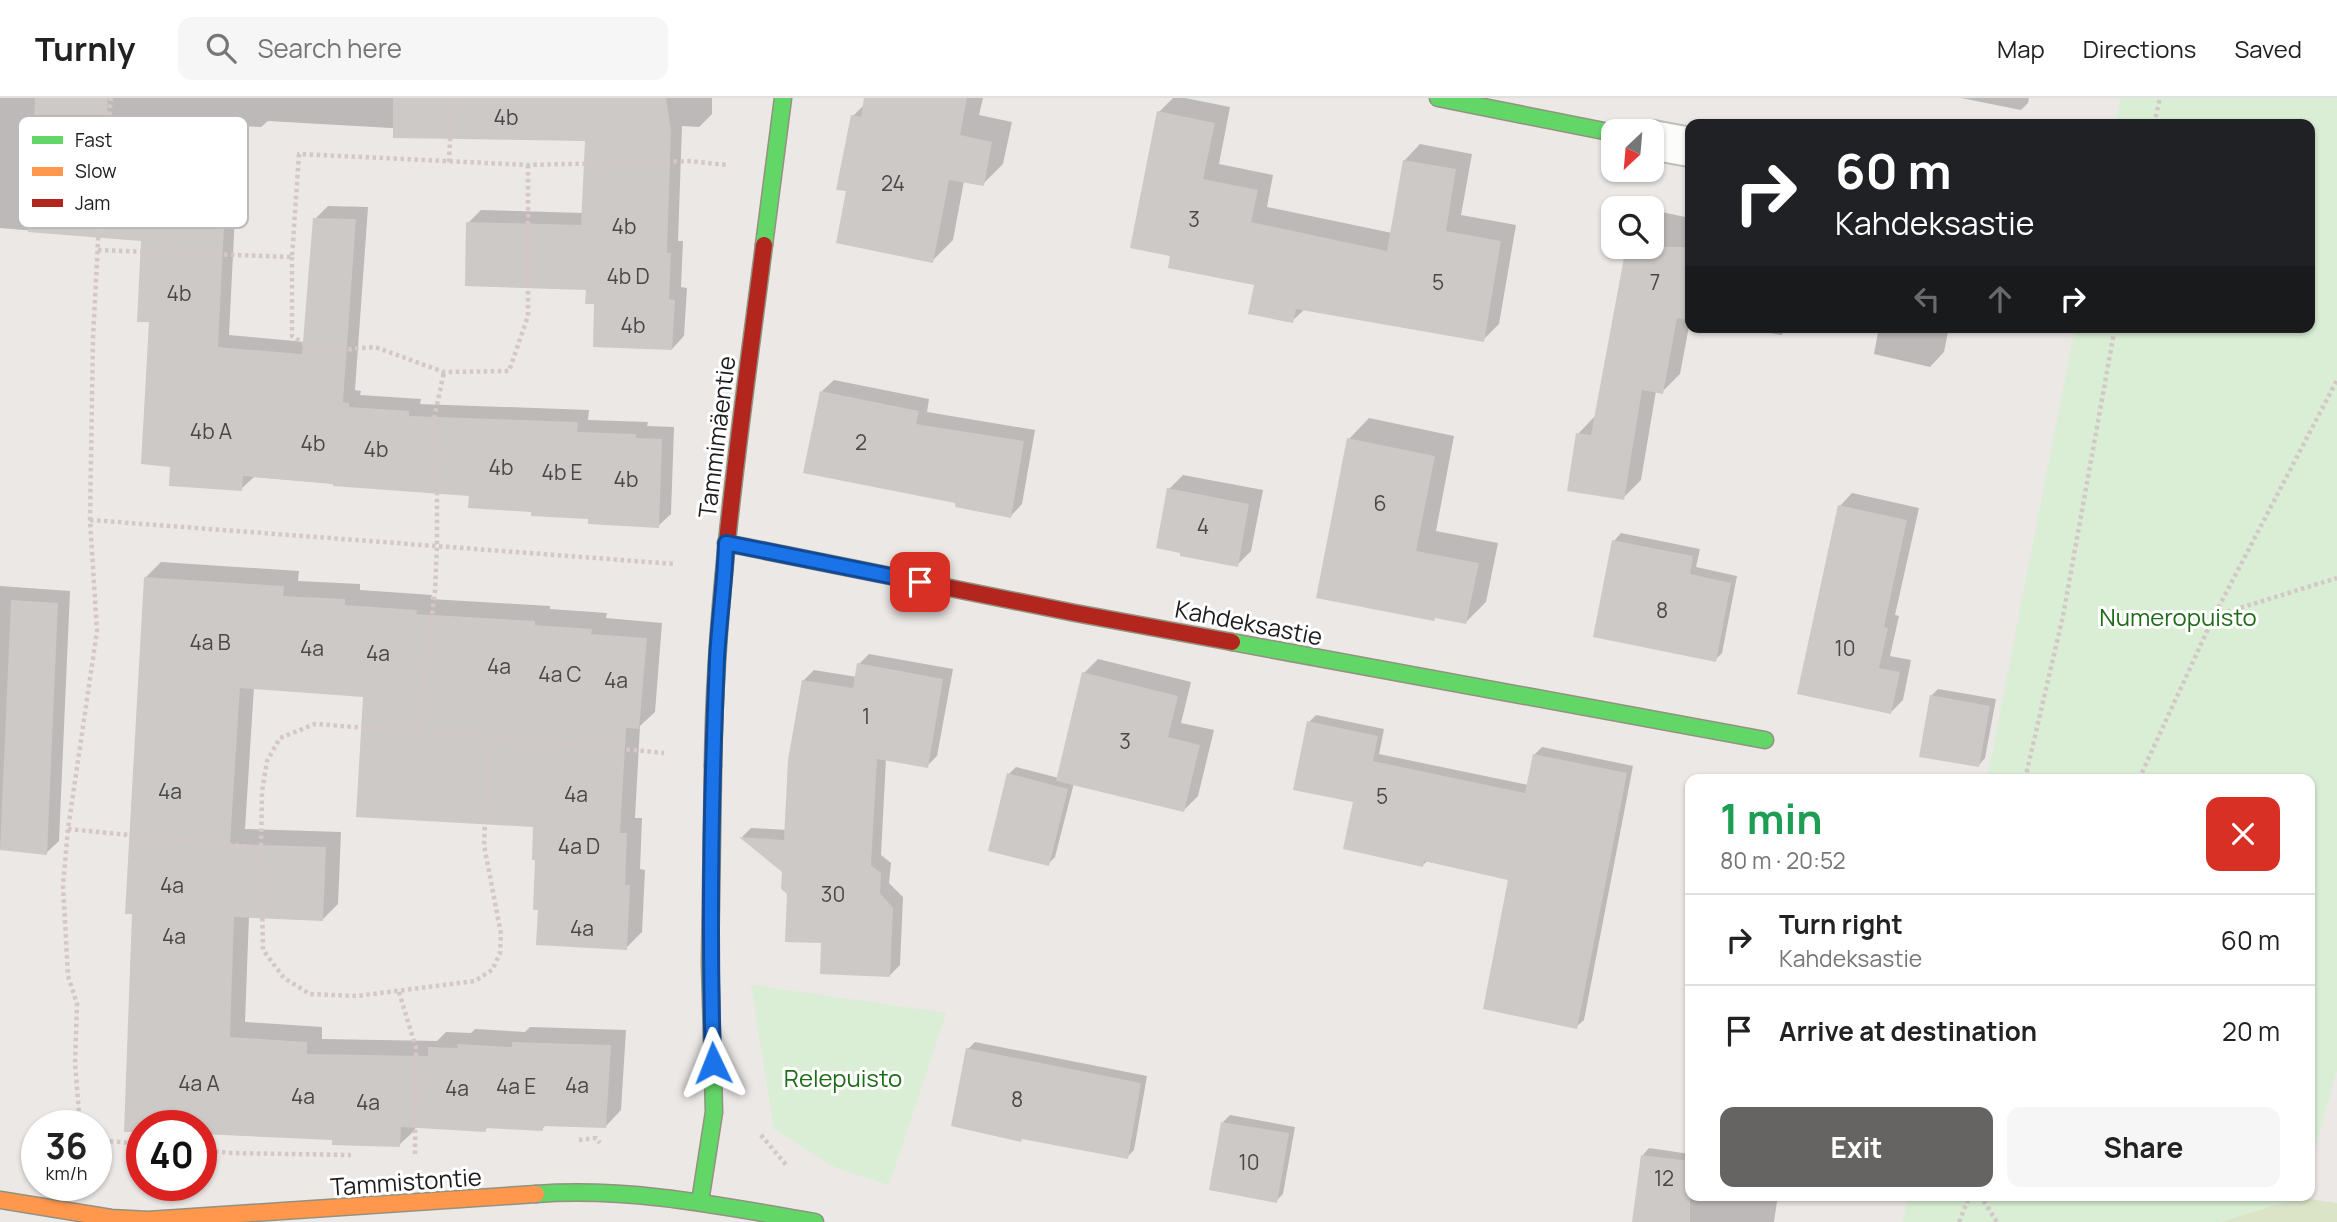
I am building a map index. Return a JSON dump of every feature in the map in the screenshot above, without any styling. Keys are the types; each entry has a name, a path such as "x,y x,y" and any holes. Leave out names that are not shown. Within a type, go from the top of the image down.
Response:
{"street":[{"name":"Tammimäentie","path":"700,1202 715,1112 710,963 717,655 726,543 783,98"},
{"path":"1438,98 1601,130"},
{"path":"1664,142 1685,146"},
{"name":"Kahdeksastie","path":"726,543 1087,615 1765,740"},
{"name":"Tammistontie","path":"0,1200 111,1218 148,1220 433,1203 565,1192 624,1193 700,1202 815,1222"}],"path":[{"path":"109,116 111,98"},
{"path":"449,162 452,98"},
{"path":"2155,119 2160,98"},
{"path":"528,166 528,316 509,371 444,372 375,347 317,352 292,336 292,257 299,154 528,166 689,161 774,169"},
{"path":"79,1110 75,1063 77,1004 68,976 63,885 68,829 97,631 90,520 93,338 100,228"},
{"path":"98,250 292,257"},
{"path":"2026,774 2063,616 2114,333"},
{"path":"417,732 435,591 437,478 433,424 444,372"},
{"path":"2141,774 2214,616 2337,380"},
{"path":"90,520 725,568"},
{"path":"2214,616 2337,578"},
{"path":"489,737 484,845 501,934 500,954 492,970 475,981 357,996 310,994 284,978 263,950 261,848 262,792 267,761 280,738 315,724 489,737 713,758"},
{"path":"68,829 261,848"},
{"path":"399,992 416,1048 415,1157"},
{"path":"715,1112 755,1128 788,1167 798,1171"},
{"path":"1959,1222 1968,1201"},
{"path":"1984,1201 1997,1222"}],"green space":[{"name":"Numeropuisto","path":"2121,98 2337,98 2337,1070 2315,1148 2315,774 1988,774 2074,333 2315,333 2315,119 2116,119"},
{"name":"Relepuisto","path":"751,985 946,1013 889,1185 836,1168 774,1129"},
{"path":"2315,1200 2337,1203 2337,1222 2014,1222 2238,1201"},
{"path":"1907,1201 2291,1201 2220,1222 1903,1222"}],"building":[{"path":"35,98 108,98 107,116 34,116"},
{"path":"393,98 666,98 671,131 667,253 671,253 669,299 675,300 672,350 593,347 594,304 585,304 586,290 465,286 466,222 581,225 585,141 393,138"},
{"path":"864,98 967,98 960,135 992,142 984,186 949,180 933,263 836,243 846,191 836,190 851,115 861,117"},
{"path":"1157,111 1215,123 1203,179 1258,190 1251,222 1387,251 1403,160 1456,169 1446,231 1501,241 1484,342 1296,309 1293,323 1248,314 1254,285 1168,268 1170,256 1130,248"},
{"path":"313,218 356,219 343,402 349,403 349,407 409,411 409,416 578,422 577,432 636,434 636,438 662,439 659,528 588,524 588,519 531,516 531,512 468,508 469,496 243,476 242,491 169,486 170,467 141,464 149,322 137,322 141,241 28,232 28,228 224,228 218,347 302,354"},
{"path":"1664,247 1685,247 1685,319 1677,318 1663,394 1642,390 1624,500 1567,491 1576,433 1591,435 1624,259 1664,259"},
{"path":"820,391 919,411 916,424 1024,441 1011,518 955,507 955,503 803,473"},
{"path":"1347,438 1435,456 1416,551 1479,563 1466,624 1435,618 1434,621 1316,598"},
{"path":"1167,488 1249,504 1238,567 1180,556 1180,553 1156,548"},
{"path":"1838,505 1907,520 1884,627 1888,628 1879,668 1900,672 1891,714 1797,694"},
{"path":"1612,540 1693,556 1690,574 1731,583 1716,662 1593,637"},
{"path":"144,577 284,586 283,596 345,599 345,605 417,610 416,614 535,621 535,625 592,629 591,634 647,638 639,729 626,728 620,833 627,833 625,885 630,885 627,950 536,945 538,910 533,910 533,827 356,817 363,697 240,688 230,844 326,847 323,921 234,917 230,1037 307,1042 307,1054 428,1056 428,1047 458,1048 457,1044 512,1047 512,1042 611,1045 606,1128 543,1126 543,1131 485,1128 486,1132 401,1127 400,1147 332,1145 332,1140 217,1135 217,1110 126,1110 124,1132 132,914 125,914"},
{"path":"11,600 58,603 47,855 0,850"},
{"path":"857,663 943,679 928,768 877,759 871,865 881,873 880,893 893,908 890,977 820,974 821,943 785,942 787,894 781,889 782,872 739,837 784,840 788,760 802,680 853,688"},
{"path":"1082,672 1178,696 1168,737 1200,745 1184,812 1056,781"},
{"path":"1930,695 1990,706 1979,767 1919,757"},
{"path":"1307,721 1378,736 1373,761 1525,793 1533,754 1627,773 1577,1029 1483,1009 1508,880 1424,861 1423,867 1343,849 1353,802 1293,790"},
{"path":"1007,773 1068,789 1049,866 988,851"},
{"path":"966,1048 1141,1083 1128,1159 1022,1139 1021,1142 951,1126"},
{"path":"1221,1122 1289,1133 1277,1203 1209,1190"},
{"path":"1641,1155 1685,1160 1685,1201 1690,1201 1690,1222 1632,1222"}],"traffic: fast":[{"path":"764,245 783,98"},
{"path":"1438,98 1601,130"},
{"path":"1232,642 1765,740"},
{"path":"700,1202 714,1112 710,963 713,766"},
{"path":"536,1194 606,1193 676,1199 815,1222"}],"traffic: slow":[{"path":"0,1200 111,1218 148,1220 536,1194"}],"traffic: jam":[{"path":"713,766 724,570 764,245"},
{"path":"726,543 1232,642"}],"route":[{"path":"713,1063 710,963 713,758 717,655 726,543 920,582"}]}
